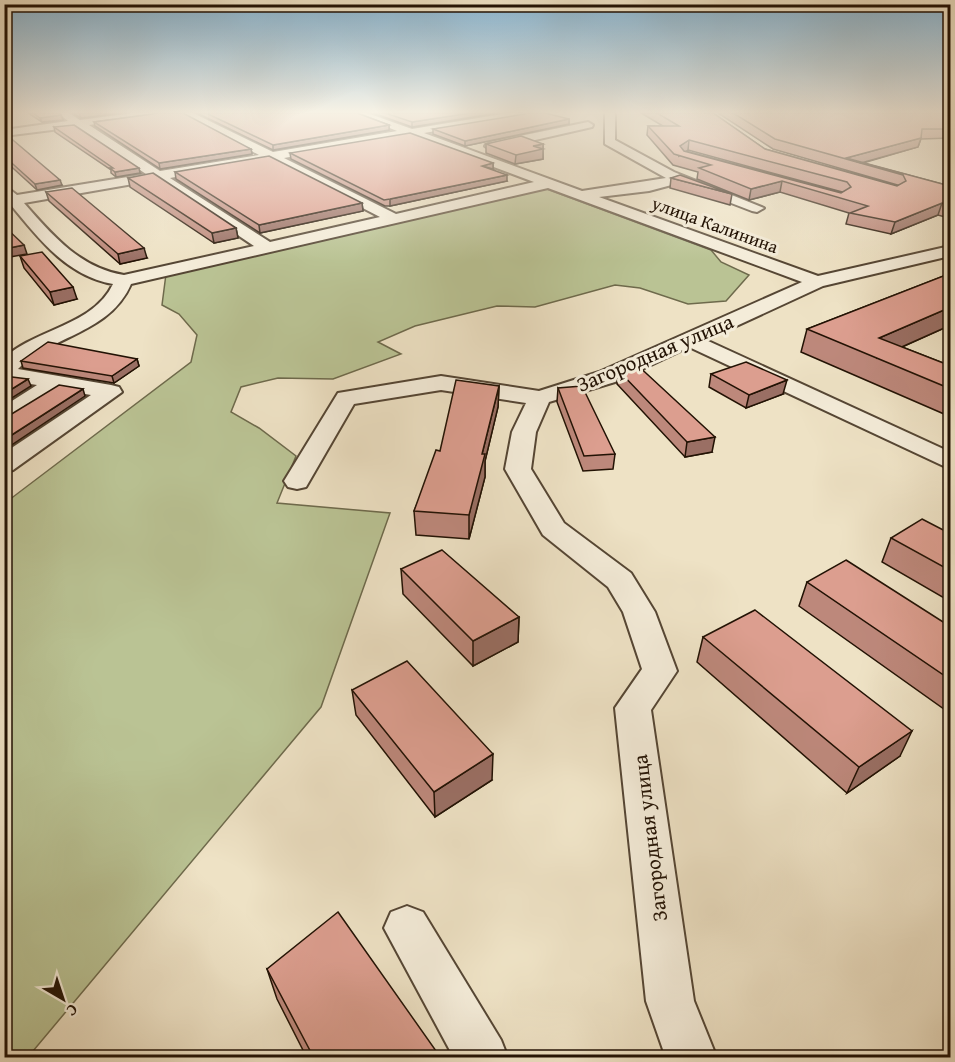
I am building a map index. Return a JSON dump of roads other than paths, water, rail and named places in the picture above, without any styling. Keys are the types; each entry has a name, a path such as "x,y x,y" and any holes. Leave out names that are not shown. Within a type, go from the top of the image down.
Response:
{"street":[{"path":"141,163 268,248"},
{"path":"8,197 230,163"},
{"path":"287,163 395,219"},
{"name":"улица Калинина","path":"494,163 817,282"},
{"path":"649,163 679,178 758,208"},
{"path":"581,195 649,187 679,178"},
{"path":"8,197 51,244 108,280 124,280 550,183"},
{"name":"Загородная улица","path":"692,1058 670,1001 633,708 660,671 639,612 620,580 553,529 518,469 524,432 540,398 607,377 692,341 817,282 951,251"},
{"path":"4,465 111,392 4,371 11,362 43,342 107,309 121,294 124,280"},
{"path":"692,341 951,461"},
{"path":"4,416 58,382"},
{"path":"297,482 346,398 441,383 540,398"},
{"path":"407,928 483,1058"}]}
